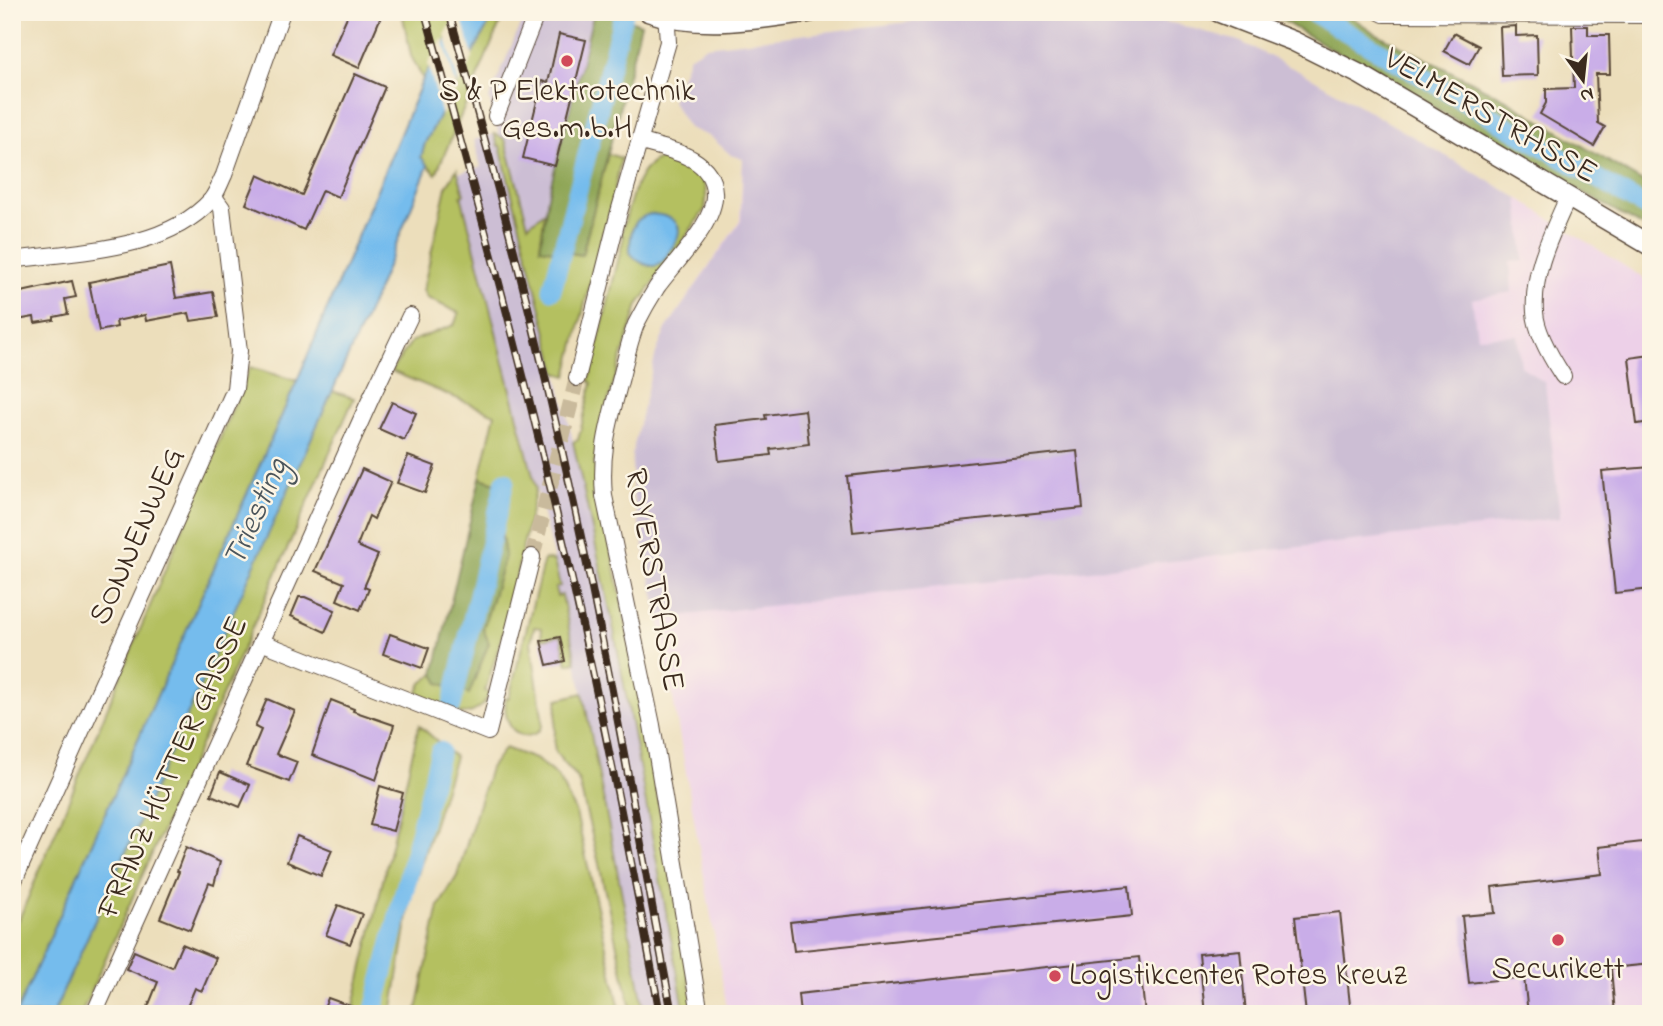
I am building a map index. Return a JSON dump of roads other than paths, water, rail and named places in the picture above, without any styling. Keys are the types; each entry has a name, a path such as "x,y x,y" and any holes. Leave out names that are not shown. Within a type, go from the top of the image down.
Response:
{"street":[{"path":"12,260 138,242 194,217 214,197 234,151 282,12"},
{"path":"496,116 537,12"},
{"path":"577,378 619,212 668,42 660,14 692,21 754,19 810,12"},
{"name":"VELMERSTRASSE","path":"1218,12 1293,41 1360,75 1651,246"},
{"path":"1380,12 1651,15"},
{"name":"ROYERSTRASSE","path":"641,142 699,162 710,174 715,193 705,223 656,289 636,324 605,438 601,466 604,496 652,725 700,1014"},
{"name":"SONNENWEG","path":"12,885 235,389 239,351 222,208 214,197"},
{"path":"1563,376 1548,353 1534,314 1538,269 1568,197"},
{"name":"FRANZ HÜTTER GASSE","path":"94,1014 410,316"},
{"path":"261,642 488,732 532,557"}],"water":[{"name":"Triesting","path":"462,12 495,12 425,143 421,157 428,166 376,294 53,1014 16,1014 297,381 423,79"},
{"path":"651,214 669,218 678,225 679,230 675,244 666,257 654,266 642,263 630,252 633,228 639,219"}],"waterway":[{"path":"552,290 624,12"},
{"path":"1312,12 1651,210"},
{"path":"452,705 505,481"},
{"path":"373,1014 440,751"}],"tunnel":[{"path":"532,557 577,378"}],"railway":[{"path":"425,12 505,305 565,548 608,747 660,1014"},
{"path":"449,12 521,278 583,546 672,1014"}],"place":[{"name":"S & P Elektrotechnik Ges.m.b.H","path":"567,61"},
{"name":"Securikett","path":"1558,940"},
{"name":"Logistikcenter Rotes Kreuz","path":"1055,976"}]}
